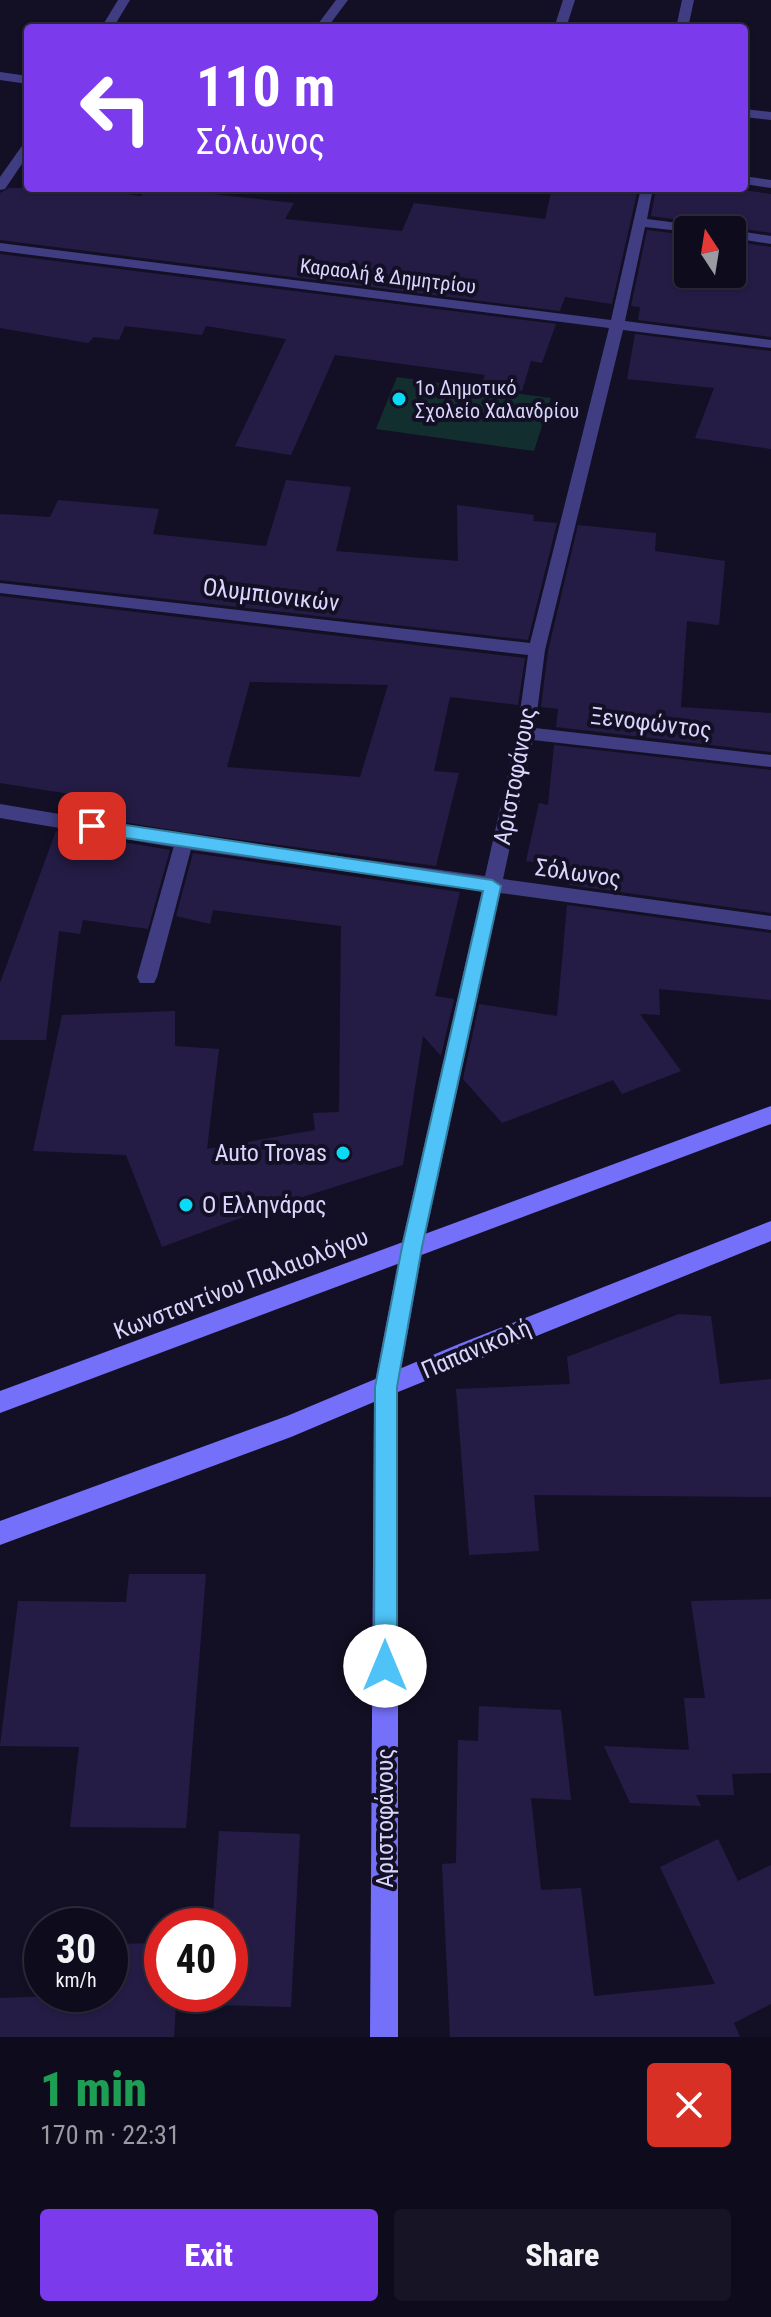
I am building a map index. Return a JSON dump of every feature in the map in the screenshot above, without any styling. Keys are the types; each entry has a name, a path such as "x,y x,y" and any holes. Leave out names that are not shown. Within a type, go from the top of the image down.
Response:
{"main road":[{"name":"Κωνσταντίνου Παλαιολόγου","path":"0,1402 771,1115"},
{"name":"Παπανικολή","path":"0,1533 291,1426 467,1351 771,1231"},
{"name":"Αριστοφάνους","path":"384,2037 386,1387"}],"street":[{"path":"109,24 124,0"},
{"path":"324,24 342,0"},
{"path":"561,24 569,0"},
{"path":"683,24 688,0"},
{"path":"0,76 24,79"},
{"path":"748,113 771,116"},
{"path":"0,186 24,152"},
{"path":"748,181 771,184"},
{"name":"Αριστοφάνους","path":"386,1387 412,1247 526,733 537,650 617,325 646,192"},
{"path":"640,222 674,226"},
{"path":"746,236 771,240"},
{"name":"Καραολή & Δημητρίου","path":"0,247 771,344"},
{"name":"Ολυμπιονικών","path":"0,588 537,650"},
{"name":"Ξενοφώντος","path":"526,733 771,761"},
{"name":"Σόλωνος","path":"0,811 184,842 771,923"},
{"path":"147,977 184,842"}],"green space":[{"path":"397,377 551,398 534,451 376,429"}],"building":[{"path":"9,188 24,188 24,192 112,192 141,196 143,192 203,192 294,203 285,219 402,231 414,203 545,219 551,192 637,192 612,304 565,297 560,311 0,240 0,193"},
{"path":"748,191 771,194 771,233 746,229 746,216 674,216 674,219 651,216 655,192"},
{"path":"647,230 674,233 674,288 746,288 746,243 771,247 771,337 638,320 640,307 631,306"},
{"path":"0,254 556,324 542,363 531,361 522,391 481,385 485,375 335,355 291,455 235,446 286,339 206,326 202,335 125,326 119,340 94,337 88,343 0,328"},
{"path":"635,334 771,351 771,449 695,438 714,388 627,379"},
{"path":"286,480 351,487 336,551 458,561 457,505 534,515 533,521 557,523 528,640 0,580 0,514 50,517 58,500 159,509 153,534 266,546"},
{"path":"578,525 656,533 655,551 725,561 719,625 687,621 681,707 771,713 771,752 556,727 558,709 541,707 548,651"},
{"path":"0,596 525,658 518,705 450,697 434,771 459,773 436,866 184,832 63,812 70,794 0,783","holes":["250,682 388,685 360,777 227,767"]},
{"path":"554,745 771,770 771,913 569,885 571,868 526,861 539,803 548,805"},
{"path":"56,831 170,850 148,929 83,920 80,934 59,931 46,1040 0,1040 0,983"},
{"path":"193,853 460,892 435,996 454,999 441,1056 423,1036 403,1165 262,1210 162,1247 126,1155 33,1151 62,1015 175,1011 175,1046 219,1049 207,1149 315,1130 313,1113 339,1112 341,926 213,910 210,924 176,916"},
{"path":"567,905 771,933 771,1000 659,989 660,1015 640,1014 681,1071 622,1094 613,1080 502,1123 463,1079 479,1004 557,1016"},
{"path":"679,1314 711,1316 720,1384 771,1379 771,1497 534,1495 539,1551 469,1555 456,1389 570,1384 567,1357"},
{"path":"129,1574 206,1574 186,1828 70,1827 79,1747 0,1746 18,1601 126,1602"},
{"path":"771,1599 771,1773 732,1774 734,1795 696,1795 701,1806 630,1803 604,1746 689,1750 684,1698 705,1698 691,1601"},
{"path":"479,1706 561,1710 571,1800 531,1798 541,1890 581,1888 594,1996 715,1984 660,1867 718,1839 738,1881 771,1865 771,2004 734,2023 740,2037 450,2037 442,1864 456,1863 458,1740 478,1741"},
{"path":"219,1831 300,1834 291,2007 248,2006 248,1908 213,1908"},
{"path":"144,1943 144,2012 176,2012 174,2037 0,2037 0,1998 24,1997 24,2012 128,2012 128,1944"}],"place":[{"name":"1ο Δημοτικό Σχολείο Χαλανδρίου","path":"399,399"},
{"name":"Auto Trovas","path":"343,1153"},
{"name":"Ο Ελληνάρας","path":"186,1205"}],"route":[{"path":"92,826 492,886 412,1247 386,1387 385,1666"}]}
